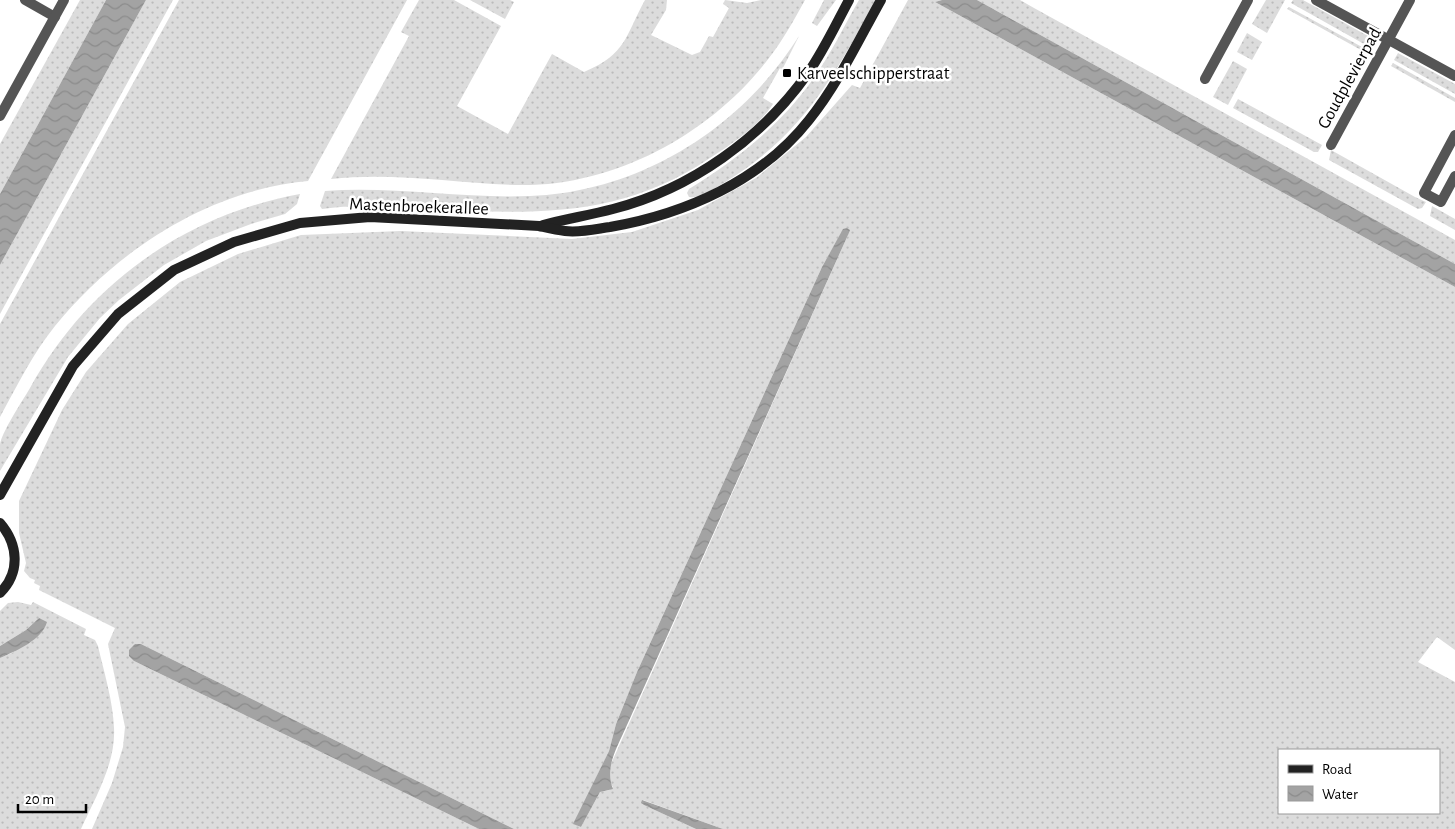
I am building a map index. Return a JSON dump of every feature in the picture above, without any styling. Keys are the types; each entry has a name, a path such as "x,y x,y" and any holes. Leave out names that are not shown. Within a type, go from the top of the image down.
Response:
{"main road":[{"name":"Mastenbroekerallee","path":"539,226 613,209 648,197 683,182 714,164 743,143 791,95 809,72 849,0"},
{"name":"Mastenbroekerallee","path":"0,495 73,366 118,314 174,270 234,242 300,223 370,217 539,226 566,231 631,223 698,203 727,188 785,147 824,101 881,0"},
{"path":"0,523 12,540 15,561 12,575 0,593"}],"street":[{"path":"24,0 55,17"},
{"path":"0,116 64,0"},
{"path":"1205,79 1248,0"},
{"path":"1316,0 1455,76"},
{"name":"Goudplevierpad","path":"1331,145 1410,0"},
{"path":"1455,135 1424,193 1440,202 1455,176"}],"shaded area":[{"path":"80,0 106,0 0,194 0,144"},
{"path":"146,0 173,0 0,314 0,265"},
{"path":"179,0 407,0 308,181 271,187 235,197 201,211 168,228 136,249 80,298 55,326 32,358 0,417 0,324"},
{"path":"419,0 454,0 501,26 457,106 508,134 552,54 584,72 598,65 617,51 623,43 645,0 667,0 666,10 651,35 692,55 700,52 709,36 713,37 729,8 723,4 725,0 747,3 761,0 805,0 784,37 769,58 719,110 689,132 658,151 624,166 589,177 553,183 517,185 400,177 331,179 409,36 401,32"},
{"path":"470,0 510,0 514,2 505,19"},
{"path":"824,0 836,0 817,26 812,23"},
{"path":"859,0 876,0 831,78 797,122 777,143 727,181 703,194 689,197 687,193 689,189 724,166 757,140 772,127 800,96 826,60"},
{"path":"908,0 942,0 935,2 1455,287 1455,650 1437,637 1418,662 1455,682 1455,829 723,829 643,800 646,806 696,829 514,829 141,644 134,661 479,829 92,829 112,783 123,747 125,727 108,644 115,628 39,590 40,586 34,583 35,580 30,578 24,571 26,563 19,533 19,501 62,410 86,372 128,324 180,282 238,254 301,235 401,231 572,239 632,232 698,210 756,178 806,137 852,85 860,88","holes":["843,230 848,235 610,766 609,782 613,787 600,792 581,827 574,824 609,751 616,724 637,672 822,267"]},
{"path":"977,0 1020,0 1455,240 1455,264"},
{"path":"1266,0 1285,0 1267,33 1252,24"},
{"path":"1293,0 1303,0 1368,36 1364,44 1291,3"},
{"path":"1289,7 1362,47 1361,50 1287,9"},
{"path":"1247,33 1262,42 1252,60 1237,52"},
{"path":"799,36 782,70 780,68 763,98 773,104 753,127 736,141 676,178 642,192 608,202 574,208 539,211 467,211 375,206 322,209 320,206 325,191 377,190 479,196 530,196 570,192 610,182 648,168 684,149 717,126 748,100 775,69"},
{"path":"1398,53 1455,84 1455,94 1394,60"},
{"path":"1233,61 1247,69 1228,105 1213,97"},
{"path":"1393,63 1455,98 1455,102 1391,66"},
{"path":"1238,99 1322,145 1318,152 1314,152 1233,108"},
{"path":"1331,150 1426,202 1422,208 1418,209 1329,160"},
{"path":"300,194 297,204 285,214 251,224 206,241 164,265 119,300 100,318 68,357 0,471 1,440 18,408 53,351 80,317 110,287 143,260 179,237 217,219 257,204"},
{"path":"1432,206 1455,219 1455,230 1430,216"},
{"path":"18,602 31,605 33,602 86,629 84,635 95,640 98,646 112,707 114,741 108,767 81,829 0,829 0,658 14,652 39,618 26,630 0,646 0,611 8,603"}],"water":[{"path":"106,0 146,0 0,265 0,194"},
{"path":"942,0 977,0 1455,264 1455,287 935,2"},
{"path":"847,228 850,230 848,235 616,749 610,773 613,789 600,792 581,827 573,824 609,751 616,724 637,672 822,267 843,229"},
{"path":"39,618 47,622 40,634 28,644 0,658 0,646 26,630"},
{"path":"135,644 141,644 514,829 479,829 134,661 129,656 129,650"},
{"path":"642,800 723,829 696,829 646,806 641,803"}],"place":[{"name":"Karveelschipperstraat","path":"787,73"}]}
